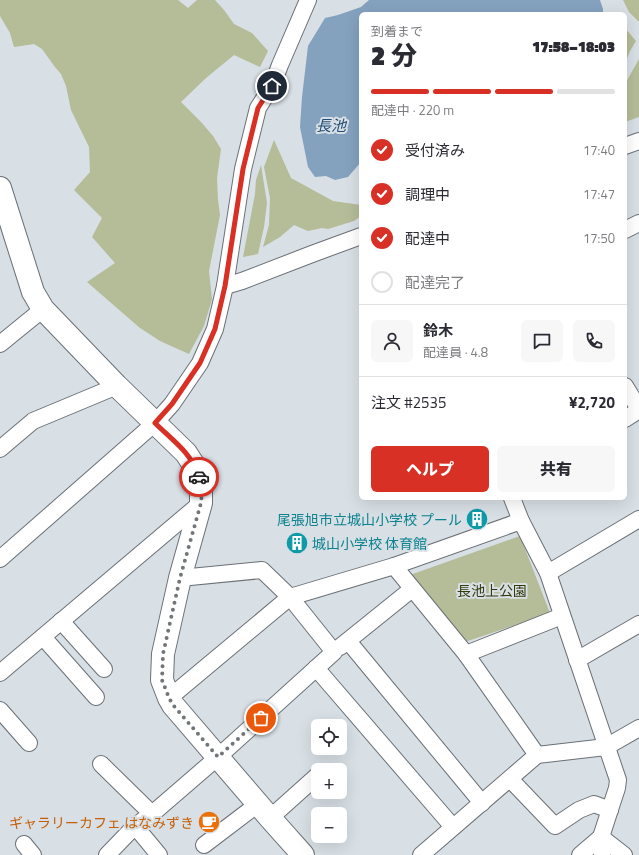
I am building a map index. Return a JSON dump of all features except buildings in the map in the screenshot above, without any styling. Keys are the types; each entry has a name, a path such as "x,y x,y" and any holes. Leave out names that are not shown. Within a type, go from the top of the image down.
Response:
{"street":[{"path":"0,559 155,423 172,404 200,363 215,329 225,286 243,169 258,108 272,86 308,0"},
{"path":"627,145 639,141"},
{"path":"0,188 33,292 43,309 117,386 186,453 195,467 202,492 201,503 180,578 163,654 162,680 173,705 303,855"},
{"path":"627,229 639,223"},
{"path":"225,286 359,237"},
{"path":"0,344 43,309"},
{"path":"0,449 33,421 117,386"},
{"path":"627,389 639,410 627,418"},
{"path":"513,500 521,520 548,573 618,780 617,788 601,836 602,855"},
{"path":"0,673 201,503"},
{"path":"548,573 639,519"},
{"path":"169,698 290,597 394,566 521,520"},
{"path":"394,566 466,654 537,755"},
{"path":"180,578 262,570 290,597 334,652"},
{"path":"107,855 135,826 152,814 218,757 334,652 412,589"},
{"path":"466,654 562,616"},
{"path":"61,621 104,669"},
{"path":"577,660 639,624"},
{"path":"43,636 96,698"},
{"path":"348,640 482,803"},
{"path":"316,668 453,827"},
{"path":"0,710 30,743"},
{"path":"421,855 537,755 606,747 639,728"},
{"path":"101,764 152,814"},
{"path":"510,779 555,826 579,810 594,804 610,810"},
{"path":"204,845 264,811 311,780"},
{"path":"135,826 159,855"},
{"path":"580,855 601,836"},
{"path":"601,836 624,855"}],"green space":[{"path":"0,0 178,0 188,8 197,0 215,0 234,24 252,33 268,51 260,67 234,55 206,78 181,102 213,136 221,149 217,178 220,215 209,271 212,299 204,326 189,354 160,341 140,328 87,282 115,263 92,237 102,218 74,190 90,172 89,147 71,110 66,86 61,74 42,49 34,44 14,47 10,33 0,16"},
{"path":"623,0 639,0 639,22 629,12"},
{"path":"627,30 636,41 627,59"},
{"path":"639,59 639,117 627,121 627,80"},
{"path":"274,140 291,178 333,201 359,205 359,217 354,221 328,229 322,228 308,231 294,225 280,237 263,247 269,225 270,198 264,167"},
{"path":"261,165 267,203 264,227 258,254 243,257 255,194 256,180"},
{"name":"長池上公園","path":"520,536 550,613 465,642 410,575"}],"water":[{"name":"長池","path":"369,0 600,0 603,12 359,12 359,164 348,177 335,180 326,176 315,177 308,167 300,127 308,46 325,18 361,7"}],"way so far":[{"path":"199,477 202,492 201,503 180,578 163,654 162,680 173,705 218,757 261,718"}],"place":[{"name":"尾張旭市立城山小学校 プール","path":"477,519"},
{"name":"城山小学校 体育館","path":"297,543"},
{"name":"ギャラリーカフェ はなみずき","path":"209,822"}],"route":[{"path":"199,477 195,467 186,453 155,423 172,404 200,363 215,329 225,286 243,169 258,108 272,86"}]}
